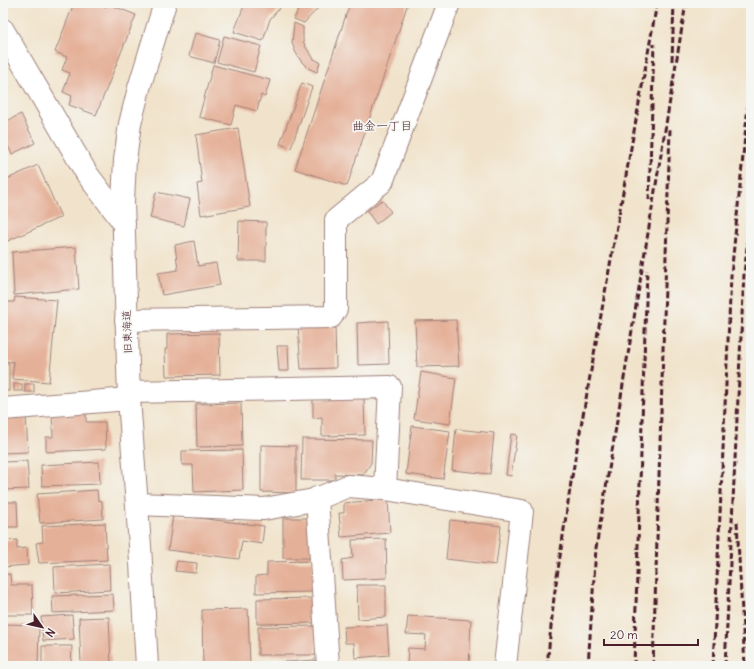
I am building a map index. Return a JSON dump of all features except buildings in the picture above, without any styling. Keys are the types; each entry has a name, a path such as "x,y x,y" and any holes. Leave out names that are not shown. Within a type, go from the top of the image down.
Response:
{"street":[{"name":"旧東海道","path":"147,666 129,396 123,201 125,160 130,124 165,3"},
{"path":"126,320 331,317 336,309 336,220 382,182 449,3"},
{"path":"3,30 87,174 124,223"},
{"path":"3,409 129,396 390,387 385,489"},
{"path":"137,504 264,509 317,498 348,486 385,489 522,511 505,666"},
{"path":"317,498 328,666"}],"railway":[{"path":"547,666 554,597 571,482 657,3"},
{"path":"672,61 674,3"},
{"path":"588,666 596,548 686,3"},
{"path":"649,200 654,44"},
{"path":"713,666 731,276 751,76"},
{"path":"653,666 670,129"},
{"path":"725,666 744,274 751,213"},
{"path":"634,666 647,270"},
{"path":"737,522 745,666"},
{"path":"749,640 751,588"}],"district":[{"name":"曲金一丁目","path":"382,125"}]}
